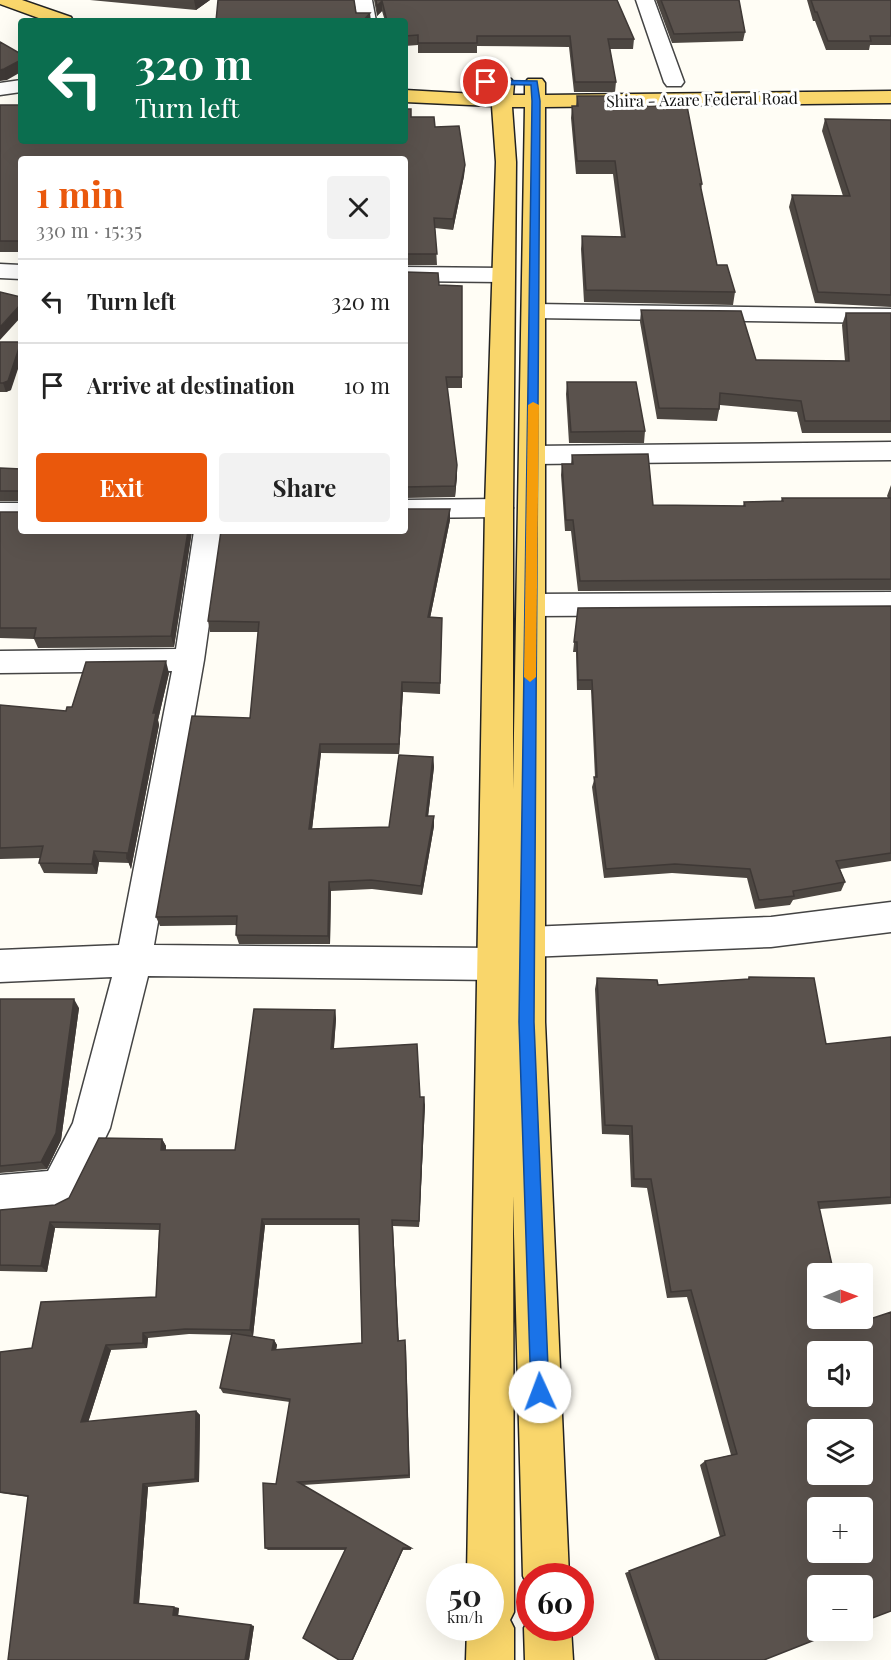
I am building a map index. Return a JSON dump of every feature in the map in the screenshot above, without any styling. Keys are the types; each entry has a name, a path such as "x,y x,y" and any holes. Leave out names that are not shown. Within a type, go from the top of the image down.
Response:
{"main road":[{"path":"5,0 56,18"},
{"name":"Shira - Azare Federal Road","path":"408,77 503,92 530,122"},
{"name":"Shira - Azare Federal Road","path":"530,122 674,82 891,80"},
{"path":"503,92 530,122 534,311 527,1022 546,1563"},
{"name":"Shira - Azare Federal Road","path":"412,97 503,92"},
{"path":"412,97 467,118"},
{"name":"Shira - Azare Federal Road","path":"530,122 612,100 891,97"},
{"path":"530,122 612,100"},
{"path":"490,1563 502,275 530,122"},
{"path":"490,1641 490,1660"},
{"path":"548,1641 549,1660"}],"street":[{"path":"363,0 366,18"},
{"path":"645,0 674,82"},
{"path":"0,89 18,86"},
{"path":"0,272 18,272"},
{"path":"408,274 502,275"},
{"path":"534,311 891,316"},
{"path":"533,455 891,451"},
{"path":"408,509 499,508"},
{"path":"0,512 18,512"},
{"path":"0,1195 60,1189 91,1128 134,960 189,660 208,534"},
{"path":"531,605 891,603"},
{"path":"0,662 189,660"},
{"path":"528,942 771,932 891,918"},
{"path":"0,966 134,960 496,964"}],"building":[{"path":"218,0 354,0 356,13 370,13 366,18 216,18"},
{"path":"376,0 617,0 634,39 608,39 616,82 575,82 570,36 477,36 477,43 418,43 418,35 408,36 408,18 386,18 382,1 377,6"},
{"path":"661,0 739,0 745,32 674,34"},
{"path":"811,0 891,0 891,36 870,36 871,41 828,41"},
{"path":"0,42 18,52 18,62 0,70"},
{"path":"577,96 619,96 621,106 687,106 717,265 727,265 735,292 586,290 582,236 625,237 615,161 577,161 572,106 578,106"},
{"path":"0,105 18,105 18,144 408,144 408,109 411,109 411,117 434,117 435,127 459,126 465,165 453,219 434,218 437,254 408,254 408,156 18,156 18,241 0,241"},
{"path":"825,119 891,120 891,295 818,292 792,195 850,196"},
{"path":"408,272 438,273 439,285 462,286 462,377 446,377 457,465 455,486 408,487"},
{"path":"0,292 18,296 18,307 0,327"},
{"path":"641,310 741,311 756,360 849,361 846,313 891,313 891,421 805,421 801,401 720,393 719,409 659,408"},
{"path":"0,342 18,342 18,351 8,381 0,383"},
{"path":"567,382 636,382 645,431 571,432"},
{"path":"648,454 653,505 745,506 744,502 783,501 782,498 891,498 891,579 580,581 573,520 566,520 562,464 573,464 572,455"},
{"path":"0,468 18,469 18,491 0,491"},
{"path":"408,509 450,509 428,617 442,618 440,683 402,682 399,744 320,744 309,829 389,827 399,755 433,757 426,816 434,816 421,886 371,880 329,882 328,936 236,935 237,916 156,917 192,716 250,718 259,622 208,621 221,534 408,534"},
{"path":"0,512 18,512 18,534 188,534 171,636 34,638 36,628 0,628"},
{"path":"891,606 891,853 836,861 845,882 793,891 794,896 759,900 750,869 675,864 606,869 594,777 597,777 592,680 578,680 577,642 574,642 578,608"},
{"path":"166,661 153,713 156,713 127,859 127,853 94,851 92,864 39,863 43,846 0,848 0,705 66,711 67,707 72,707 86,662"},
{"path":"749,977 814,978 826,1044 891,1037 891,1197 818,1202 832,1263 807,1263 807,1329 873,1329 873,1318 891,1312 891,1611 873,1618 873,1575 807,1575 807,1641 812,1641 764,1660 659,1660 629,1571 725,1535 705,1461 737,1454 691,1290 671,1292 651,1179 634,1179 632,1126 605,1125 597,978 657,980 658,985 749,979"},
{"path":"0,999 74,999 56,1133 41,1162 0,1166"},
{"path":"254,1009 335,1010 331,1049 417,1044 420,1097 424,1097 419,1221 392,1220 398,1341 405,1340 409,1475 298,1482 411,1548 403,1548 352,1660 339,1660 303,1638 346,1548 265,1548 263,1483 276,1484 290,1399 220,1388 232,1333 274,1340 272,1350 362,1343 359,1219 262,1219 250,1330 185,1329 143,1333 143,1343 106,1345 81,1422 196,1411 195,1479 143,1484 134,1603 174,1607 173,1615 251,1625 245,1660 8,1660 28,1496 0,1492 0,1352 32,1348 41,1302 156,1297 160,1224 50,1222 41,1266 0,1265 0,1210 55,1205 69,1198 99,1138 162,1139 161,1150 235,1150"}],"slow traffic":[{"path":"530,677 533,405"}],"route":[{"path":"486,82 535,83 536,101 527,1022 540,1392"}]}
